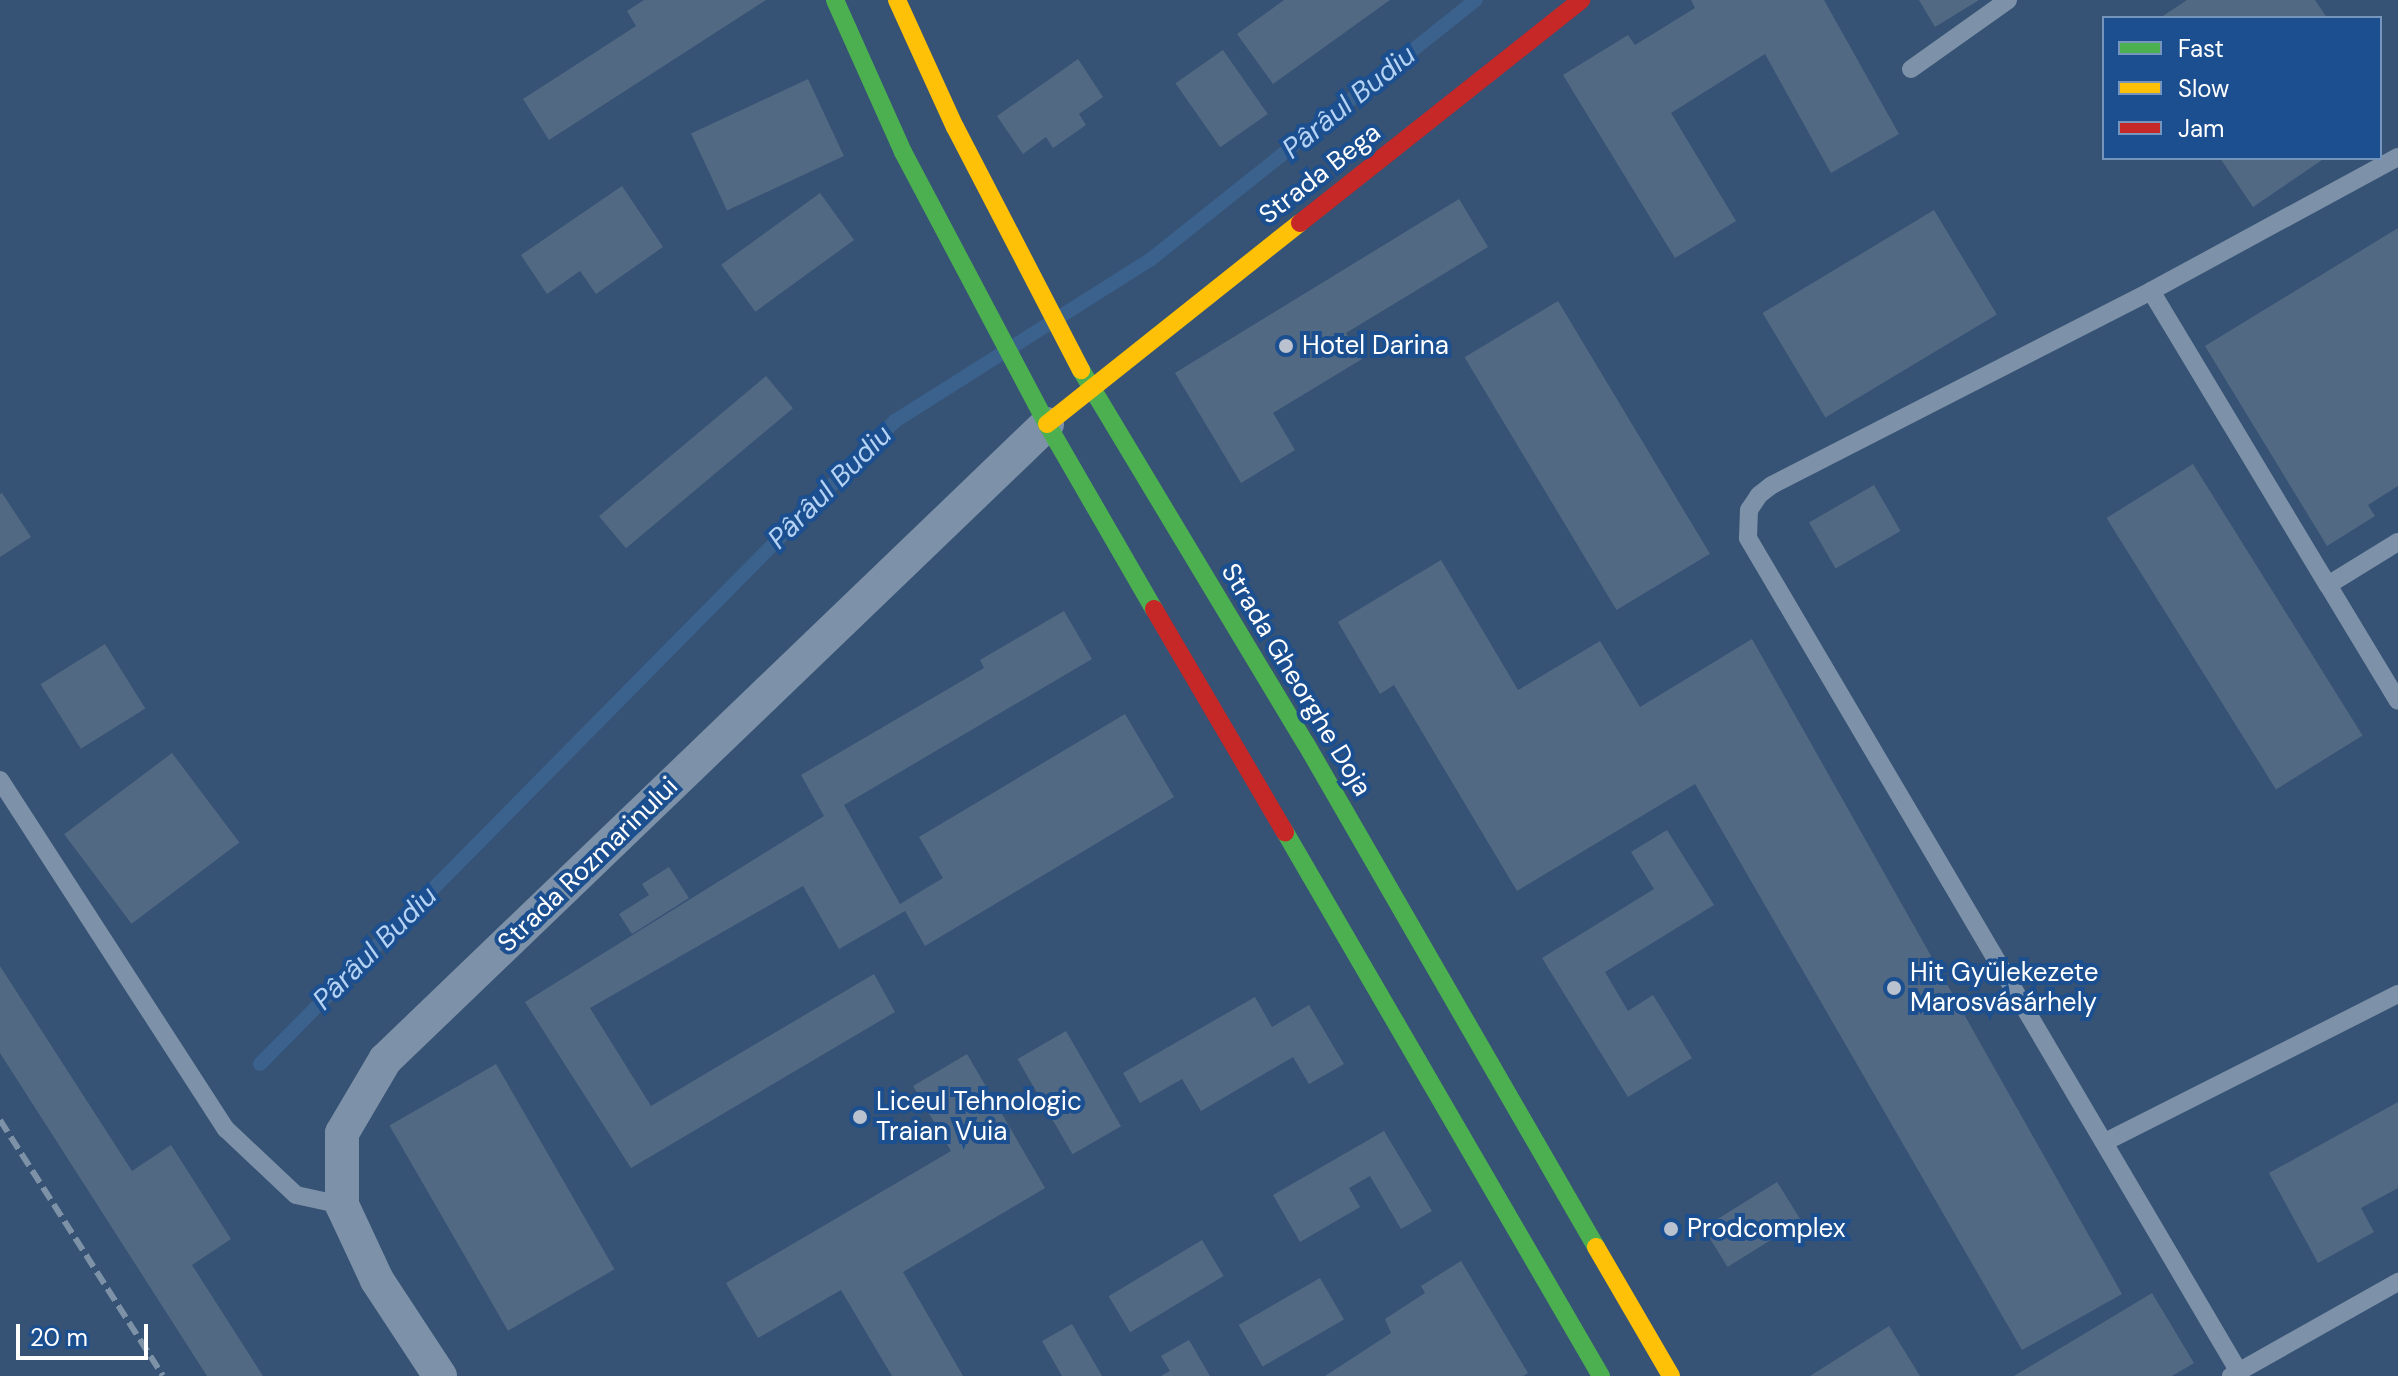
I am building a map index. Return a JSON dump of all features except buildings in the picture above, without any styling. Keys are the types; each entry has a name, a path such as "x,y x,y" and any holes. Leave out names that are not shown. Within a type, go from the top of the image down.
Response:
{"main road":[{"path":"835,0 903,152 1040,412 1601,1376"},
{"name":"Strada Gheorghe Doja","path":"897,0 1038,292 1077,364 1306,744 1671,1376"},
{"name":"Strada Bega","path":"1040,412 1092,389 1581,0"}],"street":[{"name":"Strada Rozmarinului","path":"440,1376 377,1280 342,1205 342,1133 385,1060 1040,412"}],"lane":[{"path":"1911,69 2008,0"},
{"path":"2398,157 2151,291 1772,485 1759,495 1749,510 1748,538 2105,1142 2235,1374 2398,1282"},
{"path":"2151,291 2398,701"},
{"path":"2328,585 2398,542"},
{"path":"0,780 226,1129 296,1195 342,1205"},
{"path":"2105,1142 2398,994"}],"waterway":[{"name":"Pârâul Budiu","path":"260,1064 895,421 1150,260 1476,0"}],"railway":[{"path":"0,1120 163,1376"}],"traffic: fast":[{"path":"835,0 903,152 1047,424 1154,609"},
{"path":"1081,370 1306,744 1596,1247"},
{"path":"1285,832 1601,1376"}],"traffic: slow":[{"path":"897,0 955,127 1081,370"},
{"path":"1047,424 1300,223"},
{"path":"1596,1247 1671,1376"}],"traffic: jam":[{"path":"1300,223 1581,0"},
{"path":"1154,609 1285,832"}],"place":[{"name":"Hotel Darina","path":"1286,346"},
{"name":"Hit Gyülekezete Marosvásárhely","path":"1894,988"},
{"name":"Liceul Tehnologic Traian Vuia","path":"860,1117"},
{"name":"Prodcomplex","path":"1671,1229"}]}
